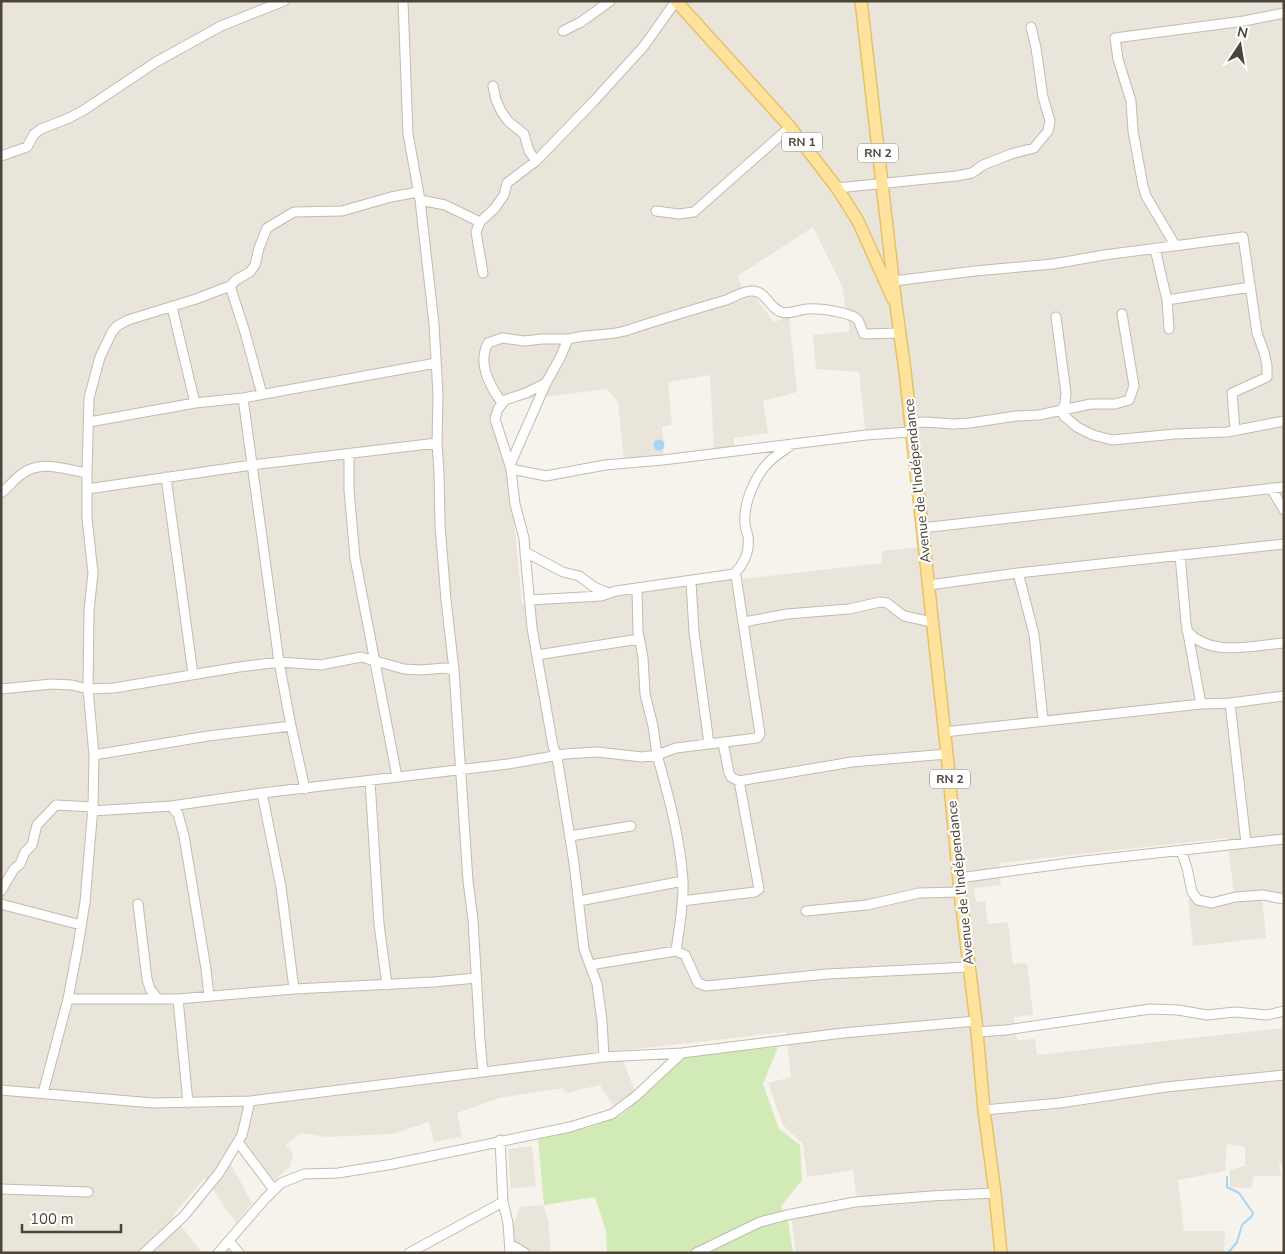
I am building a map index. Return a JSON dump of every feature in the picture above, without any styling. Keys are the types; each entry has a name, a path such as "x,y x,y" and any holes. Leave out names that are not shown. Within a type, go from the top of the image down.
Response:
{"main road":[{"name":"RN 1","path":"676,1 790,126 837,188 858,221 896,305"},
{"name":"RN 2","path":"861,1 896,305"},
{"name":"Avenue de l'Indépendance","path":"896,305 929,585 960,892 977,1026 984,1110 1001,1253"}],"street":[{"path":"1,156 26,147 34,134 41,129 84,110 156,62 221,26 284,1"},
{"path":"403,1 407,123 419,196 434,324 438,395 437,443 440,534 454,670 483,1072"},
{"path":"563,30 582,22 610,1"},
{"path":"483,273 476,232 480,222 495,208 504,195 507,183 536,161 594,102 664,20 676,1"},
{"path":"1175,245 1146,196 1143,186 1133,131 1131,101 1118,59 1115,38 1244,21 1284,13"},
{"path":"837,188 972,173 983,165 997,159 1034,148 1048,130 1050,121 1043,97 1031,27"},
{"path":"492,86 501,111 508,121 524,134 529,151 536,161"},
{"path":"656,211 679,214 694,212 790,126"},
{"path":"43,1094 68,999 85,902 93,809 94,755 88,689 89,611 93,573 87,518 89,398 100,358 112,332 117,326 128,320 172,307 230,286 250,272 255,265 267,228 294,212 342,211 391,197 419,196 445,205 480,222"},
{"path":"894,281 1053,264 1104,255 1243,237 1257,333 1264,352 1267,377 1232,393 1235,430"},
{"path":"1155,249 1167,300 1169,329"},
{"path":"230,286 262,394"},
{"path":"1167,300 1250,287"},
{"path":"502,403 486,378 484,360 485,348 488,343 502,338 524,341 542,338 568,339 578,336 610,334 730,299 749,290 758,291 769,305 781,312 807,309 840,313 855,317 861,325 864,334 900,333"},
{"path":"172,307 195,404"},
{"path":"511,467 546,476 605,465 866,435 911,427 926,422 962,424 1016,416 1039,415 1091,404 1115,404 1129,400 1134,386 1122,314"},
{"path":"1056,317 1066,393 1065,404 1061,410"},
{"path":"511,467 517,448 568,339"},
{"path":"89,422 243,398 436,363"},
{"path":"546,383 526,393 505,400 495,419 511,467 515,504 524,538 536,655 553,746 557,757 570,836 584,949 597,984 604,1057"},
{"path":"243,398 279,662 305,789"},
{"path":"1061,410 1064,416 1077,427 1093,436 1112,440 1235,430 1284,421"},
{"path":"87,489 252,465 437,443"},
{"path":"529,600 600,596 608,593 637,590 644,587 690,582 734,574 745,560 748,537 745,524 752,490 761,472 770,461 792,444"},
{"path":"506,452 517,448"},
{"path":"349,454 349,490 355,558 397,777"},
{"path":"1,492 22,473 42,466 55,466 87,473"},
{"path":"166,477 193,674"},
{"path":"922,528 1284,487"},
{"path":"1271,488 1284,510"},
{"path":"929,585 1018,573 1284,544"},
{"path":"525,552 563,572 579,576 594,587 608,593"},
{"path":"1180,555 1188,631 1201,704"},
{"path":"1018,573 1034,634 1043,720"},
{"path":"1,891 14,869 20,864 25,852 32,845 37,825 56,805 93,809 171,806 461,768 508,764 557,757 565,754 597,752 642,757 657,755 676,748 757,738 760,734 744,622 736,576 734,574"},
{"path":"690,582 694,632 709,744"},
{"path":"637,590 639,639 643,658 645,694 653,726 657,755 674,817 683,881 676,951"},
{"path":"744,622 787,614 849,609 880,602 887,603 904,616 932,622"},
{"path":"1188,631 1200,642 1233,648 1284,642"},
{"path":"536,655 639,639"},
{"path":"1,689 52,684 72,684 88,689 114,688 193,674 279,662 322,665 361,657 404,669 445,668 454,670"},
{"path":"944,732 1043,720 1201,704 1230,703 1284,696"},
{"path":"1230,703 1246,843"},
{"path":"94,755 208,736 291,726"},
{"path":"723,743 731,777 739,780 852,762 947,754"},
{"path":"682,901 755,892 759,889 739,780"},
{"path":"370,781 378,914 387,985"},
{"path":"262,793 281,887 294,989"},
{"path":"171,806 178,814 184,836 209,996"},
{"path":"570,836 631,826"},
{"path":"959,878 1084,861 1284,838"},
{"path":"1181,850 1188,868 1192,892 1198,900 1212,903 1235,897 1263,895 1284,899"},
{"path":"579,901 683,881"},
{"path":"806,911 867,906 919,893 960,892"},
{"path":"1,904 81,925"},
{"path":"138,904 147,978 150,989 158,999"},
{"path":"590,965 676,951 685,955 698,984 706,986 827,974 969,967"},
{"path":"68,999 178,999 294,989 387,985 476,978"},
{"path":"178,999 188,1103"},
{"path":"1,1090 153,1103 250,1101 604,1057 682,1053 844,1033 977,1026 1006,1030 1150,1009 1178,1010 1207,1015 1235,1012 1267,1015 1284,1011"},
{"path":"218,1253 281,1183 304,1174 338,1173 393,1164 500,1140 570,1127 612,1114 636,1096 682,1053"},
{"path":"984,1110 1060,1103 1166,1087 1284,1075"},
{"path":"144,1253 184,1216 219,1173 246,1126 250,1101"},
{"path":"500,1140 503,1202 508,1223 510,1248 525,1253"},
{"path":"238,1142 274,1190"},
{"path":"1,1189 88,1192"},
{"path":"696,1253 760,1222 787,1215 855,1202 932,1196 995,1194"},
{"path":"408,1253 503,1202"},
{"path":"229,1241 238,1253"}],"shaded area":[{"path":"1,1 1284,1 1284,897 1262,899 1266,938 1193,946 1188,899 1234,894 1227,838 999,863 1001,885 974,888 976,902 985,901 988,924 1008,922 1013,964 1027,963 1033,1015 1014,1017 1017,1040 1035,1039 1037,1055 1284,1028 1284,1163 1279,1164 1281,1176 1254,1176 1251,1188 1230,1187 1230,1170 1245,1166 1245,1147 1227,1144 1225,1171 1178,1180 1184,1231 1225,1231 1224,1253 796,1253 791,1216 858,1208 853,1170 807,1177 803,1144 783,1125 768,1083 791,1077 786,1032 619,1051 635,1091 613,1105 600,1085 566,1093 563,1088 499,1098 457,1113 462,1137 434,1142 429,1122 392,1134 326,1137 301,1133 286,1145 293,1153 290,1167 269,1184 239,1135 226,1155 252,1203 236,1223 205,1178 173,1215 202,1253 1,1253","holes":["813,227 842,286 850,331 813,335 816,369 859,372 866,436 911,432 920,547 882,551 882,563 522,604 508,455 500,455 493,403 607,389 618,402 624,460 664,456 662,427 672,425 668,382 710,375 714,452 734,450 734,438 768,433 763,401 797,392 789,317 774,322 754,296 745,298 738,276"]},
{"path":"532,1146 536,1186 511,1189 508,1149"},
{"path":"543,1205 548,1220 551,1253 516,1253 513,1225 520,1207"}],"green space":[{"path":"778,1047 763,1084 779,1129 800,1145 802,1180 781,1206 788,1221 793,1253 607,1253 606,1231 595,1197 544,1205 538,1138 591,1127 622,1115 685,1056"}],"water":[{"path":"659,439 665,445 659,451 653,445"}],"waterway":[{"path":"1227,1177 1227,1187 1239,1193 1253,1213 1242,1225 1237,1242 1228,1253"}]}
